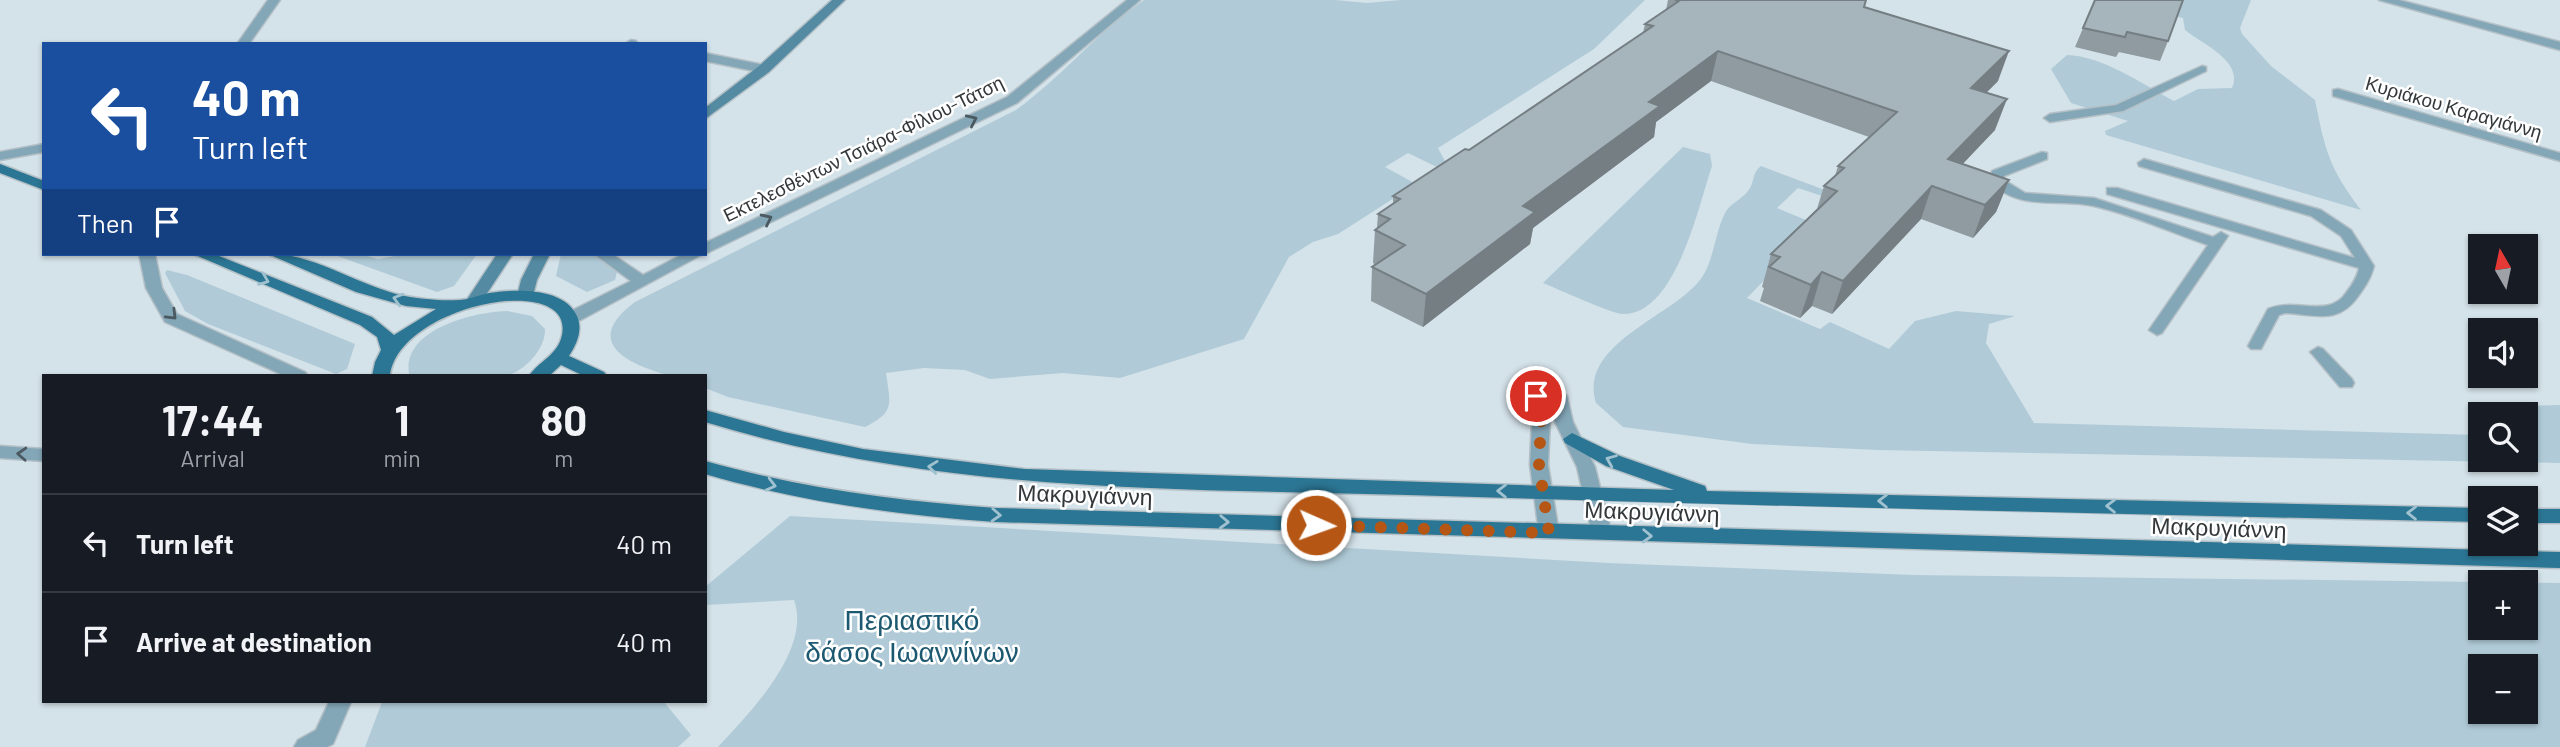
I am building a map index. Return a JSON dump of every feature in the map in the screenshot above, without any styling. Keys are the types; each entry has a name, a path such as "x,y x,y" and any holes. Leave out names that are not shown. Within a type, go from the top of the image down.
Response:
{"main road":[{"path":"711,111 765,69 839,0"},
{"path":"0,168 42,185"},
{"path":"206,256 366,321 385,334 390,350"},
{"path":"281,256 396,300 426,306 525,296 555,303 571,318 574,330 570,344 560,358 540,374"},
{"path":"381,374 384,360 390,350 423,321 470,302 504,256"},
{"path":"525,296 529,279 541,256"},
{"path":"560,358 594,374"},
{"name":"Μακρυγιάννη","path":"707,417 835,452 970,472 1162,482 1722,498 2468,514"},
{"path":"1572,439 1592,452 1626,466 1722,498"},
{"name":"Μακρυγιάννη","path":"707,468 804,493 908,509 996,515 2560,560"},
{"path":"2538,516 2560,516"}],"street":[{"path":"244,42 274,0"},
{"name":"Εκτελεσθέντων Τσιάρα-Φίλιου-Τάτση","path":"707,248 1012,100 1134,0"},
{"path":"2385,0 2560,46"},
{"path":"707,57 765,69"},
{"name":"Κυριάκου Καραγιάννη","path":"2338,93 2560,157"},
{"path":"148,256 149,271 165,312 172,318 295,374"},
{"path":"605,256 640,280"},
{"path":"571,318 691,256"},
{"path":"1536,396 1541,419 1538,457 1549,533"},
{"path":"1558,396 1564,422 1583,459 1602,534"},
{"path":"0,452 42,455"},
{"path":"318,744 339,703"}],"lane":[{"path":"2050,118 2119,108 2202,69"},
{"path":"0,156 42,148"},
{"path":"2042,156 1997,174 1997,181 2019,196 2039,201 2091,201 2216,243"},
{"path":"2144,163 2316,213 2346,233 2367,266 2364,278 2346,304 2333,312 2283,308 2273,312 2256,346"},
{"path":"2112,191 2367,266"},
{"path":"2157,330 2227,226"},
{"path":"2318,352 2346,383"}],"green space":[{"path":"1144,0 1335,0 1367,3 1401,0 1645,0 1594,49 1438,148 1448,167 1443,170 1408,153 1385,167 1416,184 1338,234 1313,242 1289,257 1244,339 1120,378 1063,373 990,379 965,370 924,368 886,373 889,406 882,416 865,427 728,397 707,389 707,374 666,374 640,365 616,350 611,340 612,329 619,316 635,302 1016,110"},
{"path":"2105,0 2251,0 2240,28 2242,34 2271,66 2315,100 2335,170 2361,210 2106,135 2105,131 2128,121 2071,103 2051,69 2067,55 2094,60 2108,66 2174,101 2198,89 2232,88 2234,78 2227,61 2185,30 2183,18"},
{"path":"1683,147 1710,154 1712,166 1682,255 1671,278 1657,297 1642,309 1623,314 1543,283"},
{"path":"1761,166 1833,193 1828,198 1798,188 1777,208 1818,225 1747,298 1820,329 1830,322 1889,349 1915,321 1956,311 2015,316 1989,324 1986,343 2034,423 2468,435 2468,461 1877,450 1752,444 1623,427 1596,403 1594,382 1600,364 1613,348 1686,294 1700,280 1708,266 1724,215 1729,207 1747,192"},
{"path":"338,256 367,256 378,259 395,256 476,256 454,286 437,292"},
{"path":"561,256 595,256 617,272 615,280 587,292 556,276"},
{"path":"167,270 187,275 355,344 347,369 336,374 208,324 185,311 165,273"},
{"path":"507,311 532,316 545,329 538,351 520,370 513,374 409,374 410,358 417,345 428,335 443,326 493,312"},
{"path":"2560,405 2560,463 2538,463 2538,406"},
{"name":"Περιαστικό δάσος Ιωαννίνων","path":"790,516 1608,563 1914,575 2468,582 2468,640 2538,640 2538,583 2560,583 2560,747 718,747 746,717 775,679 794,639 797,619 794,600 707,605 707,585"},
{"path":"382,703 665,703 691,735 678,747 365,747"}],"building":[{"path":"1675,0 1866,0 1864,7 2009,51 1971,88 2007,99 1948,159 2009,180 1985,205 1932,186 1843,281 1822,272 1811,285 1769,267 1780,257 1771,254 1837,191 1824,186 1844,168 1838,166 1897,112 1718,51 1649,102 1660,106 1523,206 1535,212 1426,294 1372,267 1405,245 1375,230 1390,219 1378,214 1400,199 1393,196 1465,149 1469,150 1653,26 1645,24 1679,1"},
{"path":"2095,0 2183,0 2168,41 2127,32 2125,37 2083,28"}],"route":[{"path":"1316,525 1549,533 1539,465 1541,419 1536,396"}]}
